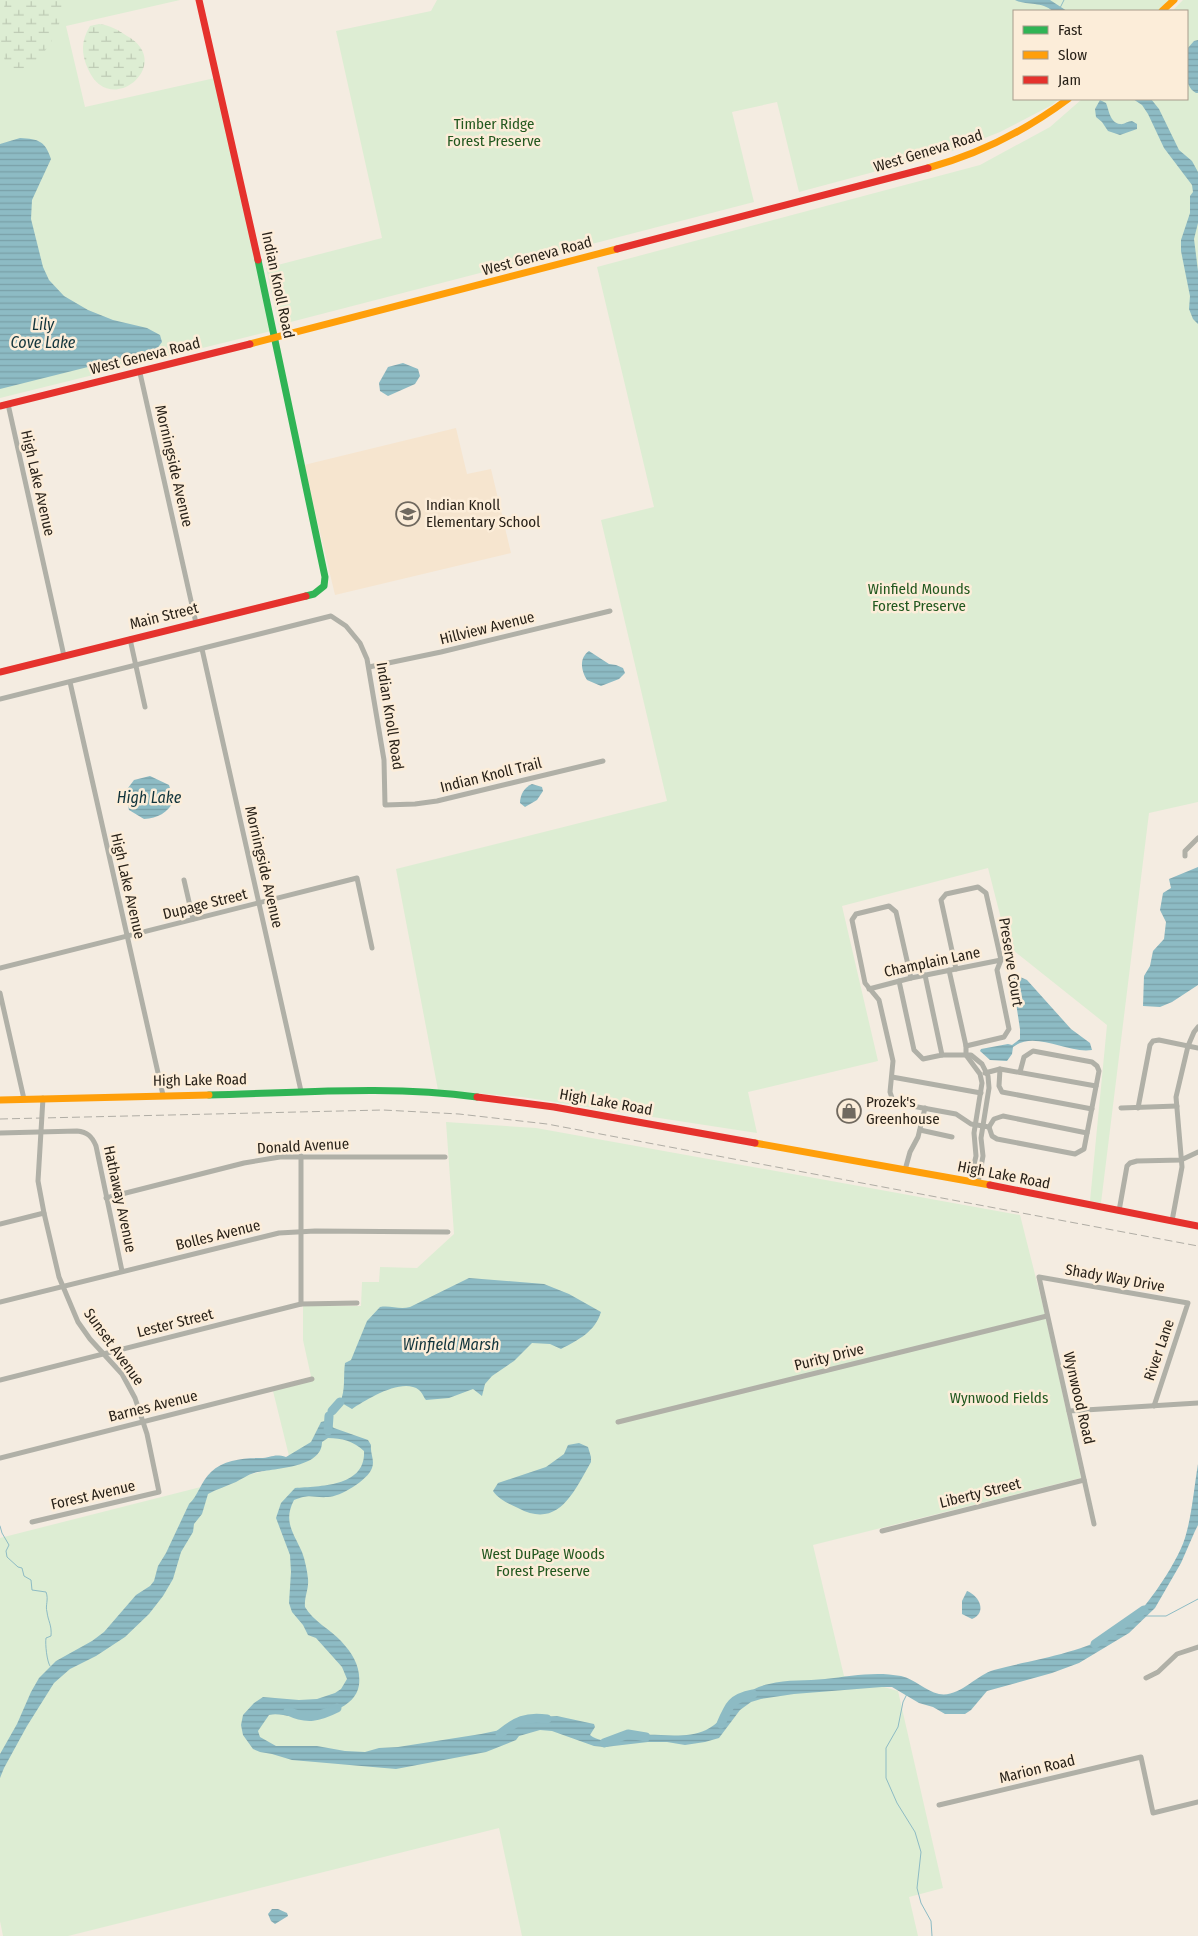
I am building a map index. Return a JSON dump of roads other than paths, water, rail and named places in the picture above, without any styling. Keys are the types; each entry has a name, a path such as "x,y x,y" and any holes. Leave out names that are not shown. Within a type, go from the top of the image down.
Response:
{"street":[{"name":"Indian Knoll Road","path":"199,0 276,338 325,577"},
{"path":"1163,10 1174,0"},
{"name":"West Geneva Road","path":"4,405 140,373 953,161 998,144 1037,121 1067,100"},
{"name":"Morningside Avenue","path":"140,373 196,623"},
{"name":"High Lake Avenue","path":"4,405 64,656"},
{"name":"Main Street","path":"0,672 314,594 324,586 325,577"},
{"name":"Hillview Avenue","path":"369,667 419,658 610,610"},
{"name":"Indian Knoll Road","path":"202,649 331,616 346,626 360,643 369,667 384,760 385,805"},
{"path":"130,639 145,707"},
{"path":"0,699 202,649"},
{"name":"Morningside Avenue","path":"202,649 302,1091"},
{"name":"High Lake Avenue","path":"70,682 163,1095"},
{"name":"Indian Knoll Trail","path":"385,805 437,801 603,761"},
{"path":"1185,856 1185,851 1198,838"},
{"name":"Dupage Street","path":"0,968 357,878 372,948"},
{"path":"184,880 193,919"},
{"name":"Preserve Court","path":"956,969 942,900 946,894 978,887 986,893 1001,960 997,970 1009,1028 1004,1037 966,1046"},
{"path":"911,978 896,912 889,906 856,914 852,920 865,984 879,1000 893,1061 890,1092 893,1101 956,1114 971,1124 989,1127"},
{"name":"Champlain Lane","path":"869,989 911,978 1001,960"},
{"path":"949,970 966,1046 966,1055 980,1075 981,1093 974,1137 976,1156 970,1182"},
{"path":"925,975 942,1055"},
{"path":"899,981 914,1050 923,1059 942,1055 971,1055 978,1060 987,1072 989,1088 982,1126 983,1156 978,1183"},
{"path":"0,992 24,1099"},
{"path":"1172,1221 1181,1174 1176,1097 1188,1046 1198,1027"},
{"path":"1138,1108 1150,1045 1153,1042 1159,1040 1198,1048"},
{"path":"1020,1072 1024,1057 1030,1052 1036,1051 1094,1064 1099,1071 1088,1133 1084,1149 1075,1154 997,1139 992,1136 989,1127 994,1118 1003,1116 1088,1133"},
{"path":"980,1075 1000,1069 1096,1086"},
{"path":"1000,1069 999,1086 1002,1092 1092,1109"},
{"path":"892,1077 981,1093"},
{"name":"High Lake Road","path":"0,1100 302,1091 410,1091 499,1099 554,1107 978,1183 1198,1226"},
{"name":"Sunset Avenue","path":"43,1098 38,1172 44,1213 56,1266 62,1286 78,1322 104,1354 115,1364 130,1386 143,1422 159,1492"},
{"path":"1121,1108 1176,1106"},
{"path":"905,1170 910,1152 920,1130 925,1108"},
{"path":"920,1130 952,1137"},
{"name":"Hathaway Avenue","path":"42,1132 77,1131 89,1135 96,1146 122,1271"},
{"path":"0,1133 42,1132"},
{"path":"1119,1211 1127,1166 1130,1163 1137,1160 1181,1160 1198,1152"},
{"path":"301,1156 302,1304"},
{"name":"Donald Avenue","path":"106,1198 244,1163 280,1157 445,1157"},
{"path":"0,1224 44,1213"},
{"name":"Bolles Avenue","path":"0,1301 260,1237 301,1232 448,1232"},
{"name":"Shady Way Drive","path":"1039,1277 1188,1303"},
{"name":"Wynwood Road","path":"1039,1277 1094,1524"},
{"name":"Lester Street","path":"0,1380 302,1304 357,1303"},
{"name":"River Lane","path":"1154,1406 1188,1303"},
{"name":"Purity Drive","path":"618,1422 1048,1316"},
{"name":"Barnes Avenue","path":"0,1458 312,1379"},
{"path":"1069,1411 1198,1403"},
{"name":"Liberty Street","path":"882,1531 1084,1480"},
{"name":"Forest Avenue","path":"32,1522 159,1492"},
{"path":"1146,1678 1158,1672 1177,1654 1198,1647"},
{"name":"Marion Road","path":"940,1805 1141,1757 1153,1813 1198,1802"}],"water":[{"path":"1015,0 1050,0 1065,10 1051,10 1044,6"},
{"path":"1198,40 1198,93 1192,89 1188,82 1188,48 1194,41"},
{"path":"1100,100 1106,103 1110,116 1114,121 1121,124 1132,121 1137,124 1137,129 1120,135 1108,131 1096,117 1095,109"},
{"path":"1134,100 1152,100 1159,109 1179,150 1192,161 1198,172 1198,223 1194,239 1198,271 1198,324 1193,319 1189,309 1190,296 1181,251 1181,240 1190,213 1192,185 1164,148 1142,105"},
{"name":"Lily Cove Lake","path":"20,138 40,142 46,148 51,159 32,200 31,219 43,267 49,280 64,296 88,310 113,320 147,328 160,335 162,342 156,350 0,389 0,144"},
{"path":"403,363 418,369 420,376 415,384 388,396 380,391 379,383 388,367"},
{"path":"589,651 609,664 623,668 625,673 619,679 601,686 587,680 583,672 582,661"},
{"name":"High Lake","path":"150,776 169,785 174,801 162,814 144,819 129,810 125,792 134,780"},
{"path":"532,784 542,787 543,791 537,800 525,807 520,803 521,797 525,789"},
{"path":"1198,867 1198,985 1172,1002 1160,1007 1143,1006 1144,976 1150,966 1153,951 1164,939 1166,922 1160,910 1163,893 1171,888 1169,879"},
{"path":"1018,976 1027,980 1071,1029 1090,1043 1092,1050 1072,1049 1041,1042 1022,1042 1013,1047 1012,1054 1007,1061 990,1060 980,1051 981,1049 1008,1044 1012,1045 1020,1039 1013,983 1014,978"},
{"name":"Winfield Marsh","path":"469,1278 544,1284 569,1294 601,1312 595,1325 590,1330 580,1339 561,1349 550,1344 532,1343 514,1361 492,1376 485,1384 482,1396 473,1389 449,1398 426,1400 419,1390 403,1386 384,1391 352,1409 340,1402 344,1388 345,1363 351,1360 367,1321 380,1307 410,1307"},
{"path":"325,1421 334,1428 368,1440 371,1445 372,1468 365,1478 339,1494 328,1497 311,1496 294,1500 289,1520 302,1552 306,1569 308,1583 305,1607 349,1651 359,1672 359,1685 356,1694 350,1702 332,1711 311,1716 269,1715 258,1731 260,1737 276,1746 317,1746 365,1752 379,1748 398,1747 481,1734 500,1730 538,1717 557,1716 594,1724 595,1727 590,1735 601,1740 637,1735 674,1736 691,1734 699,1733 714,1725 740,1698 758,1687 783,1681 825,1679 863,1674 901,1676 939,1694 954,1693 994,1670 1088,1646 1117,1632 1126,1625 1157,1590 1181,1549 1189,1520 1198,1464 1198,1525 1181,1563 1155,1608 1129,1633 1079,1663 1052,1673 987,1691 971,1710 965,1714 945,1714 933,1707 919,1703 892,1687 882,1687 794,1694 761,1699 751,1702 740,1710 719,1738 685,1745 667,1742 648,1742 605,1747 594,1746 552,1731 540,1730 519,1736 516,1740 486,1752 396,1769 292,1760 253,1749 243,1735 241,1725 243,1715 254,1703 263,1697 299,1700 317,1699 341,1689 347,1679 342,1667 316,1638 308,1635 303,1625 292,1612 289,1603 290,1555 276,1518 281,1503 295,1488 340,1482 358,1472 363,1463 364,1451 347,1441 328,1438 322,1442 320,1451 314,1458 295,1466 254,1473 208,1494 202,1514 194,1524 193,1532 181,1552 173,1579 163,1596 149,1614 125,1637 96,1656 70,1669 54,1683 27,1726 0,1778 0,1754 39,1678 56,1661 104,1632 136,1595 150,1586 189,1504 208,1476 216,1468 234,1460 275,1456 286,1457 311,1442 321,1422"},
{"path":"579,1443 588,1447 591,1462 571,1495 555,1511 544,1514 532,1514 498,1497 493,1491 498,1483 546,1467 564,1454 568,1445"},
{"path":"967,1591 972,1593 980,1605 979,1613 972,1619 962,1614 962,1601"},
{"path":"272,1909 278,1909 287,1913 288,1916 275,1924 271,1921 268,1914"}],"waterway":[{"path":"1060,8 1064,0"},
{"path":"332,1411 340,1402"},
{"path":"328,1431 329,1416"},
{"path":"0,1526 9,1545 6,1551 7,1557 18,1567 22,1568 24,1576 31,1580 32,1590 46,1592 51,1632 51,1636 46,1638 47,1657 50,1666"},
{"path":"1146,1616 1166,1616 1198,1599"},
{"path":"1095,1644 1144,1610"},
{"path":"721,1724 732,1703 753,1694"},
{"path":"907,1694 903,1702 898,1727 886,1748 886,1778 897,1803 915,1832 921,1852 917,1888 921,1903 931,1921 932,1936"},
{"path":"288,1711 301,1716 313,1716 324,1714 337,1708"},
{"path":"500,1734 522,1720 533,1718 547,1719"},
{"path":"604,1743 628,1734 646,1737"}],"railway":[{"path":"0,1119 383,1110 459,1114 547,1124 1198,1246"}],"place":[{"name":"Indian Knoll Elementary School","path":"408,514"},
{"name":"Prozek's Greenhouse","path":"849,1111"}],"park label":[{"name":"Timber Ridge Forest Preserve","path":"494,132"},
{"name":"Winfield Mounds Forest Preserve","path":"919,598"},
{"name":"Wynwood Fields","path":"999,1398"},
{"name":"West DuPage Woods Forest Preserve","path":"543,1562"}]}
